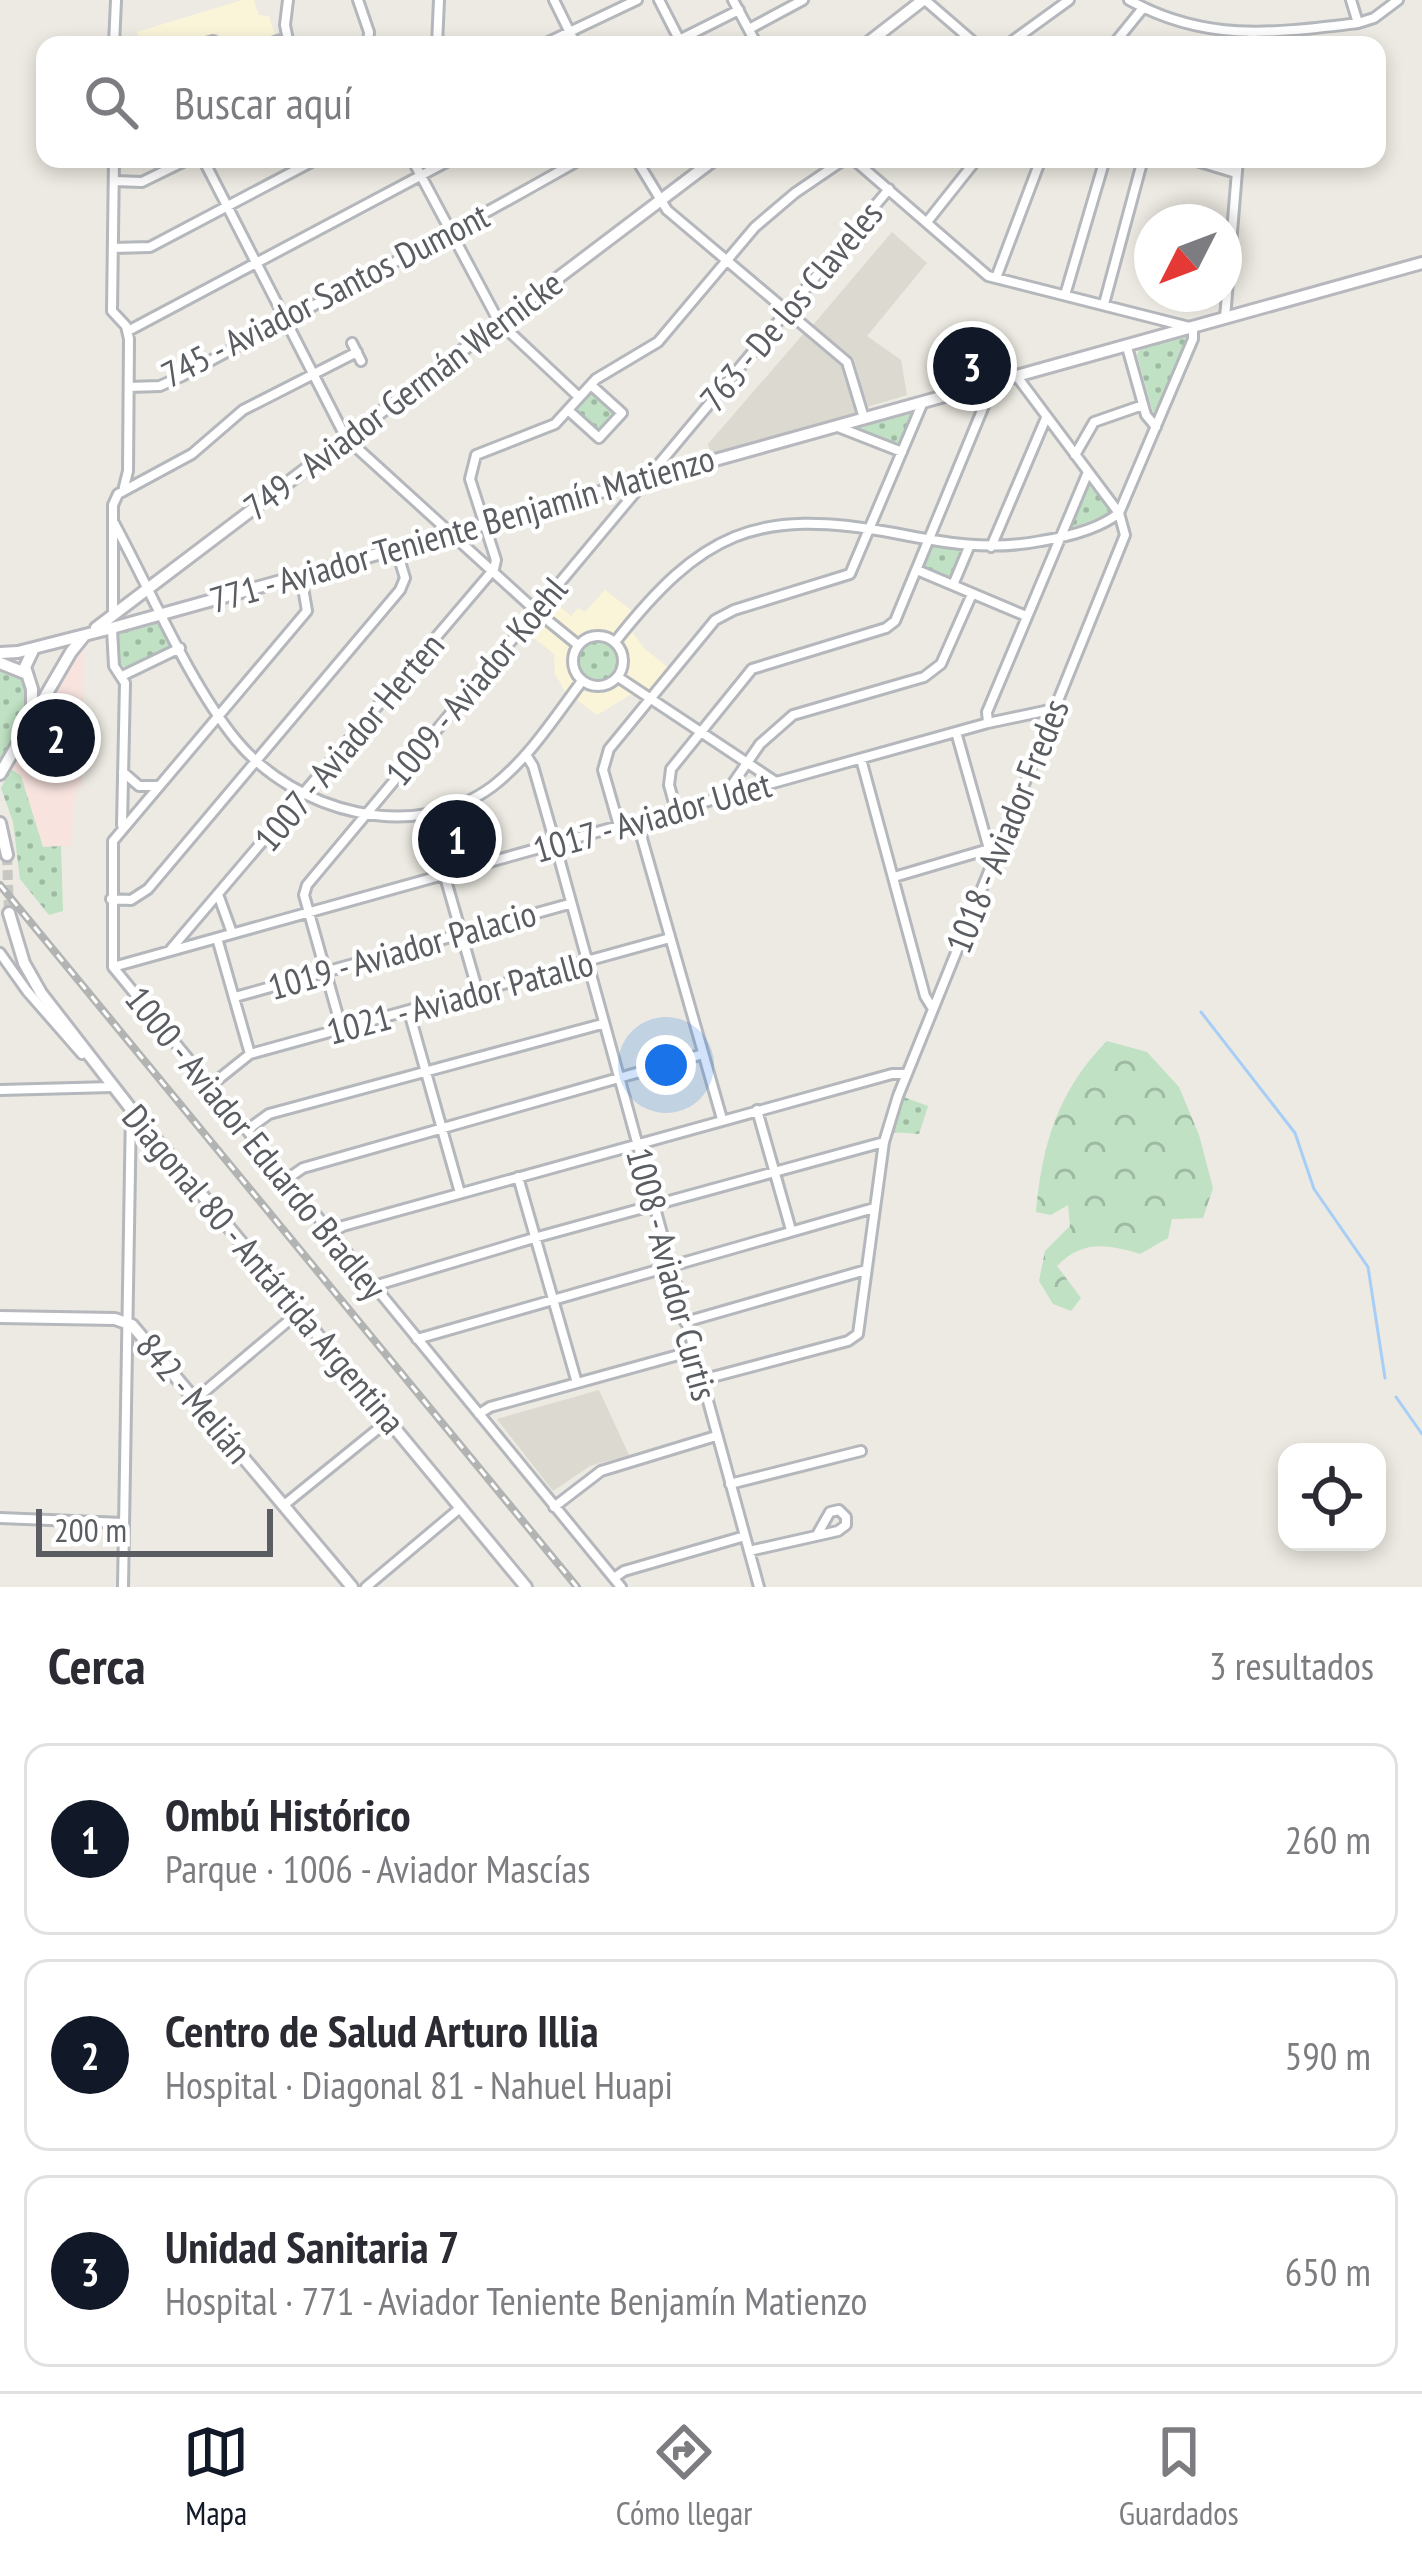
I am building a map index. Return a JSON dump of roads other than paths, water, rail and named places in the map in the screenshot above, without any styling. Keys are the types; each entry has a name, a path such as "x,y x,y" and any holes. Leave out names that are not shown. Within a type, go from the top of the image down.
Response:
{"street":[{"path":"114,36 116,0"},
{"path":"288,0 288,36"},
{"path":"358,0 367,36"},
{"path":"438,36 440,0"},
{"path":"554,0 571,36"},
{"path":"561,36 637,0"},
{"path":"659,0 674,36"},
{"path":"733,0 752,36"},
{"path":"749,29 803,0"},
{"path":"877,36 924,0 966,36"},
{"path":"1019,36 1069,0"},
{"path":"1129,0 1223,33 1358,23 1398,0"},
{"path":"1351,0 1358,23"},
{"path":"1120,36 1143,8"},
{"path":"690,36 739,10"},
{"path":"115,168 112,311 128,331 128,476 123,490"},
{"path":"114,181 142,182 171,168"},
{"path":"208,168 346,438 578,645"},
{"path":"113,248 150,247 289,168"},
{"path":"417,168 499,322 579,397"},
{"path":"128,331 436,168"},
{"name":"745 - Aviador Santos Dumont","path":"129,387 170,382 361,277 451,234 565,168"},
{"path":"641,168 660,201 847,362 864,418"},
{"name":"749 - Aviador Germán Wernicke","path":"89,632 112,621 703,168"},
{"path":"492,572 496,560 470,479 476,455 547,429 591,385 664,337 770,213 842,168"},
{"path":"864,168 982,273 1193,328"},
{"name":"763 - De los Claveles","path":"926,222 970,168"},
{"path":"996,278 1038,168"},
{"path":"1065,295 1102,168"},
{"path":"1104,304 1141,168"},
{"path":"1220,168 1237,173"},
{"path":"1225,318 1237,168"},
{"name":"763 - De los Claveles","path":"646,478 889,189"},
{"name":"771 - Aviador Teniente Benjamín Matienzo","path":"112,621 301,576 1422,263"},
{"name":"1018 - Aviador Fredes","path":"700,1380 855,1337 884,1142 906,1074 992,850 1124,536 1119,513 1193,339 1193,328"},
{"path":"1127,347 1143,405 1156,427"},
{"path":"123,490 192,454 243,410 357,352"},
{"path":"615,642 681,567 760,529 806,522 991,547 1058,538 1119,513 1018,378"},
{"path":"568,410 599,438 622,413 591,385"},
{"path":"676,810 669,774 752,669 892,625 988,396 988,386"},
{"path":"619,826 604,774 605,756 715,620 850,574 923,402"},
{"path":"1076,455 1094,422 1143,405"},
{"path":"991,547 1046,418"},
{"path":"837,426 902,452"},
{"path":"988,723 987,712 1088,472"},
{"name":"1009 - Aviador Koehl","path":"308,912 307,885 646,478"},
{"name":"1000 - Aviador Eduardo Bradley","path":"123,490 113,506 114,665 124,675 122,829 111,845 112,967 621,1587"},
{"path":"114,523 218,715 256,761 304,794 365,814 428,814 465,802 496,783 526,754 582,681"},
{"path":"953,585 969,547"},
{"path":"111,899 131,900 144,893 400,590 405,578 396,548"},
{"path":"917,570 1026,616"},
{"name":"1007 - Aviador Herten","path":"171,950 492,572"},
{"path":"122,829 307,611 301,576"},
{"path":"724,797 746,762 793,715 934,671 946,655 972,594"},
{"path":"0,652 89,632"},
{"path":"0,773 64,664 89,632"},
{"path":"599,636 615,642 623,663 618,677 597,686 582,681 573,660 578,645 599,636"},
{"path":"48,644 60,650 64,664"},
{"path":"29,724 33,705 27,658 34,648"},
{"path":"124,675 180,648"},
{"path":"0,663 42,682 56,677"},
{"path":"618,677 776,782"},
{"name":"1017 - Aviador Udet","path":"112,967 988,723 1054,709"},
{"path":"894,877 992,850 956,732"},
{"name":"1008 - Aviador Curtis","path":"526,754 759,1587"},
{"path":"861,759 925,996 933,1009"},
{"path":"122,771 140,786 157,786"},
{"path":"465,802 484,864"},
{"path":"428,814 478,992"},
{"path":"637,821 722,1119"},
{"path":"0,823 7,855"},
{"path":"218,896 232,933"},
{"name":"1019 - Aviador Palacio","path":"235,997 569,904"},
{"path":"308,912 342,1030"},
{"path":"10,914 32,980 110,1082"},
{"path":"210,1086 250,1054 217,938"},
{"name":"1021 - Aviador Patallo","path":"250,1054 670,938"},
{"name":"Diagonal 80 - Antártida Argentina","path":"0,952 32,997 110,1082 526,1587"},
{"path":"409,1012 460,1193"},
{"path":"247,1130 269,1114 602,1024"},
{"path":"287,1179 303,1168 704,1054"},
{"path":"332,1233 343,1226 722,1119 906,1074"},
{"path":"0,1090 110,1082"},
{"path":"123,1587 130,1109"},
{"path":"757,1110 791,1230"},
{"path":"374,1286 884,1142"},
{"path":"518,1177 577,1383"},
{"path":"417,1339 874,1208"},
{"path":"685,1322 866,1270"},
{"path":"197,1398 299,1312"},
{"path":"0,1317 126,1321"},
{"name":"842 - Melián","path":"126,1321 197,1398 352,1587"},
{"path":"479,1414 490,1407 693,1351"},
{"path":"284,1505 388,1420"},
{"path":"554,1507 601,1471 716,1436"},
{"path":"730,1484 861,1450"},
{"path":"366,1587 460,1508"},
{"path":"0,1518 123,1522"},
{"path":"749,1551 818,1532"},
{"path":"614,1578 624,1570 745,1536"}],"waterway":[{"path":"1201,1012 1295,1133 1314,1189 1368,1267 1385,1378"},
{"path":"1396,1397 1422,1434"}],"tunnel":[{"path":"7,855 9,913"}],"railway":[{"path":"0,885 577,1587"}],"place":[{"name":"Unidad Sanitaria 7","path":"972,366"},
{"name":"Centro de Salud Arturo Illia","path":"56,738"},
{"name":"Ombú Histórico","path":"457,839"}]}
